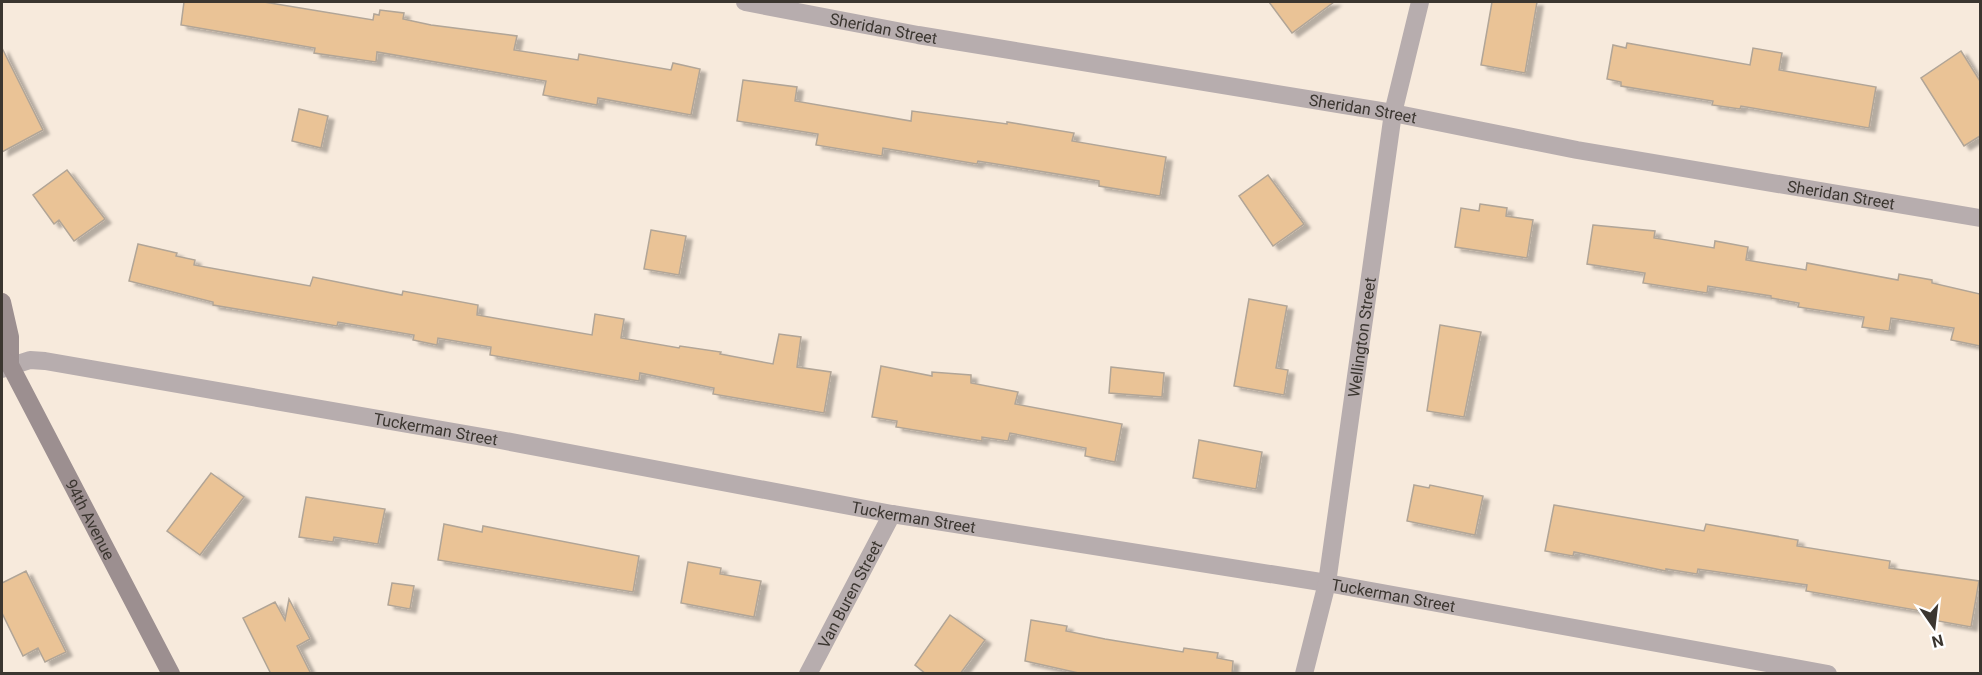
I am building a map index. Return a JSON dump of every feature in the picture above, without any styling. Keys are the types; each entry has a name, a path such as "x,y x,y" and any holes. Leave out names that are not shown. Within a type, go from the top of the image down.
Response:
{"street":[{"name":"Sheridan Street","path":"745,2 929,37 1393,113 1577,150 1980,218"},
{"name":"Wellington Street","path":"1304,674 1327,583 1393,113 1420,2"},
{"name":"94th Avenue","path":"2,302 10,337 4,364 171,674"},
{"name":"Tuckerman Street","path":"4,364 30,360 45,361 500,440 892,514 1327,583 1828,674"},
{"name":"Van Buren Street","path":"808,674 892,514"}],"building":[{"path":"184,2 264,2 373,20 374,14 379,15 380,10 404,13 403,19 431,25 517,36 514,50 578,60 579,54 671,70 673,63 700,69 691,115 598,98 597,105 543,95 546,81 377,52 376,62 314,53 315,48 181,25"},
{"path":"1269,2 1334,2 1292,33"},
{"path":"1492,2 1537,2 1525,73 1481,65"},
{"path":"1627,43 1750,65 1753,48 1782,53 1779,70 1876,87 1869,128 1741,106 1740,109 1712,105 1713,101 1621,86 1621,82 1607,79 1613,45 1626,48"},
{"path":"2,48 43,130 2,152"},
{"path":"1961,51 1980,81 1980,136 1964,146 1921,78"},
{"path":"743,80 797,87 795,101 911,121 912,111 1007,124 1007,122 1074,133 1072,141 1166,157 1160,196 1099,186 1099,181 978,161 977,164 883,148 882,156 816,145 818,134 737,121"},
{"path":"299,109 328,116 321,148 292,141"},
{"path":"67,170 105,219 74,241 59,220 54,224 33,195"},
{"path":"1268,175 1304,224 1273,246 1239,196"},
{"path":"1480,204 1507,208 1506,216 1533,220 1527,258 1455,247 1461,208 1479,211"},
{"path":"1593,225 1655,231 1654,238 1714,248 1715,241 1748,247 1746,260 1806,270 1807,263 1898,280 1899,274 1932,280 1932,283 1980,294 1980,346 1951,340 1954,328 1891,318 1889,331 1862,327 1864,317 1798,307 1799,303 1771,298 1771,296 1708,286 1707,293 1643,283 1645,273 1587,264"},
{"path":"651,230 686,236 679,275 644,269"},
{"path":"138,244 177,253 176,256 195,260 194,265 310,286 313,277 402,295 403,291 478,305 477,315 592,335 595,314 624,319 621,338 679,348 680,346 721,352 720,354 773,364 779,334 801,337 797,367 831,372 824,413 713,394 714,388 640,373 639,381 490,355 491,347 438,338 437,345 413,340 414,335 338,322 337,326 213,305 213,302 129,281"},
{"path":"1249,299 1287,306 1276,368 1288,370 1284,395 1234,386"},
{"path":"1440,325 1481,332 1464,417 1427,411"},
{"path":"881,366 932,376 932,372 971,375 971,383 1018,392 1015,404 1122,424 1115,462 1085,456 1086,448 1010,433 1008,441 982,437 982,441 896,427 897,421 872,417"},
{"path":"1111,367 1164,373 1162,397 1109,393"},
{"path":"1199,440 1262,452 1256,489 1193,478"},
{"path":"211,473 244,497 200,555 167,531"},
{"path":"1414,485 1429,488 1430,485 1483,496 1475,535 1407,521"},
{"path":"306,497 385,509 378,544 334,537 333,542 299,537"},
{"path":"1554,505 1704,531 1706,524 1798,540 1797,546 1890,561 1889,568 1979,581 1971,627 1938,621 1939,614 1806,591 1807,585 1698,569 1697,574 1666,569 1666,571 1574,552 1573,556 1545,551"},
{"path":"444,524 482,532 483,526 639,556 633,592 438,560"},
{"path":"688,562 721,568 720,574 761,581 754,617 681,603"},
{"path":"26,571 66,652 45,662 38,648 23,656 2,613 2,583"},
{"path":"392,583 414,586 410,609 388,605"},
{"path":"289,599 310,639 297,646 311,674 271,674 243,618 275,602 285,620"},
{"path":"950,615 985,640 960,674 926,674 915,665"},
{"path":"1031,620 1067,626 1066,631 1105,639 1183,652 1184,648 1218,653 1217,658 1233,661 1232,674 1083,674 1025,661"}]}
